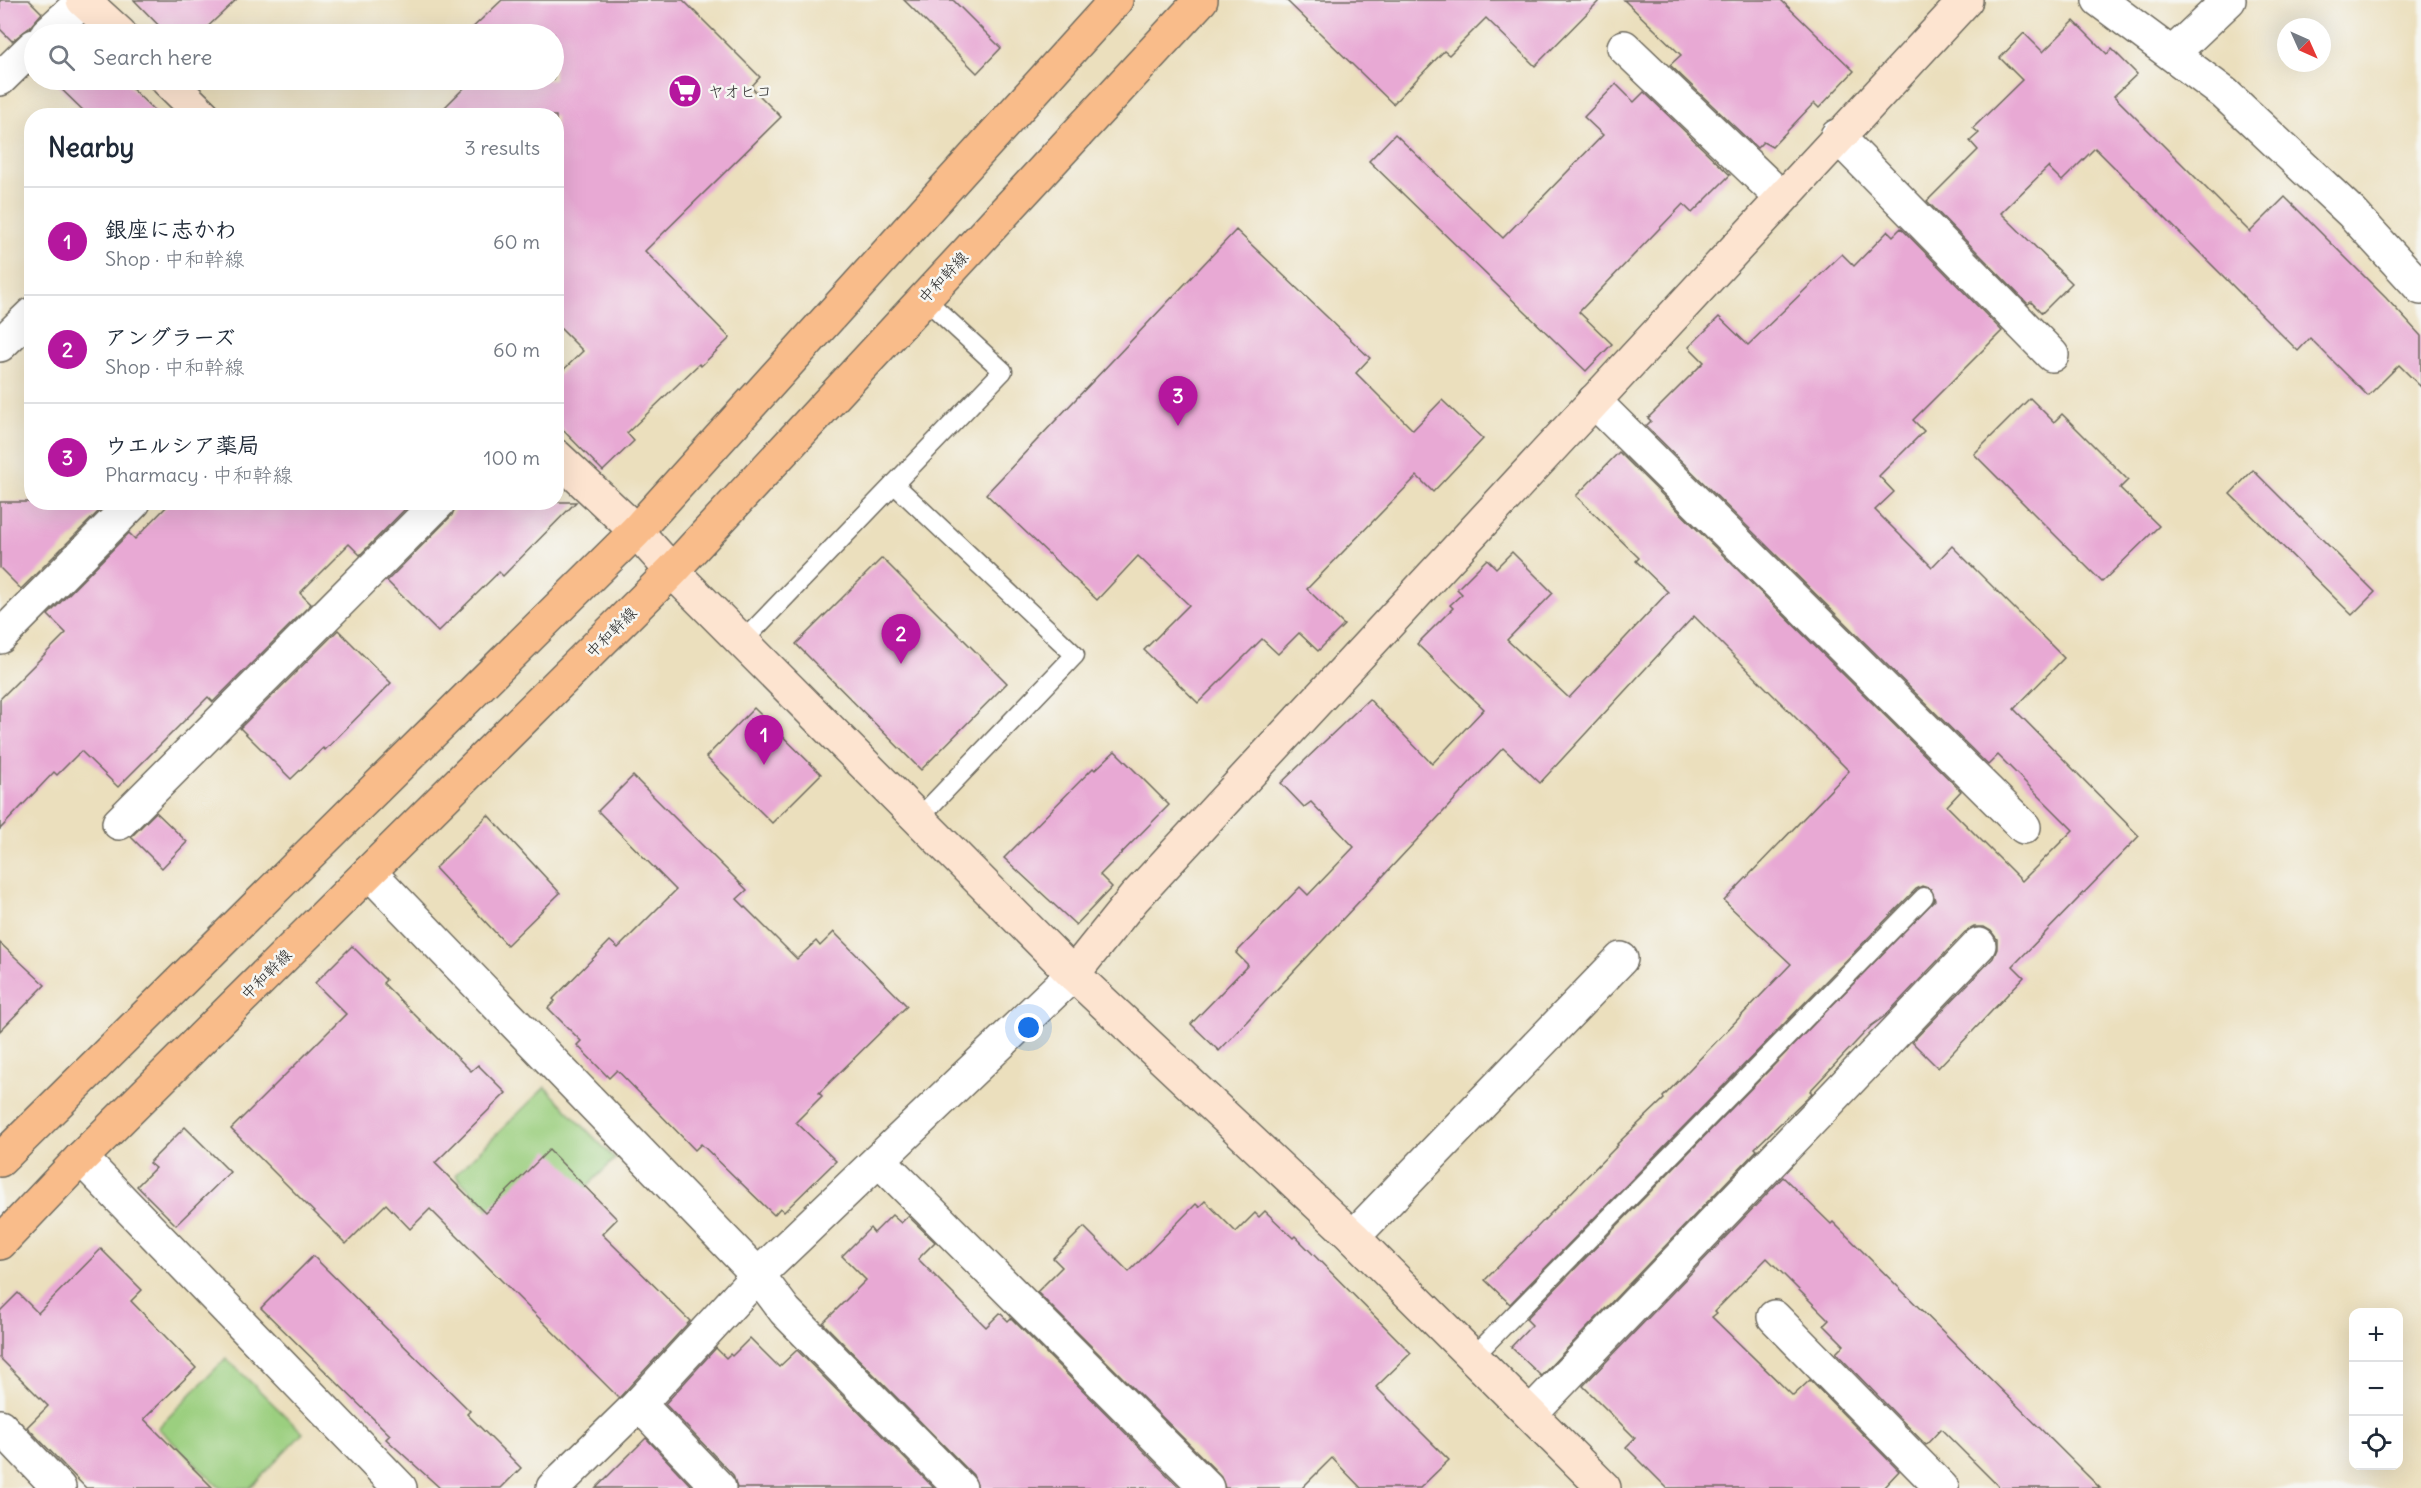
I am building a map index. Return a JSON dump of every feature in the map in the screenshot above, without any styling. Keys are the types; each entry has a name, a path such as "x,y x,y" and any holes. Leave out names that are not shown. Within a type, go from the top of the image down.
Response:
{"main road":[{"path":"0,1160 636,531 1116,0"},
{"name":"中和幹線","path":"0,1243 81,1158 672,571 1201,0"}],"street":[{"path":"58,24 84,0 109,24"},
{"path":"553,1488 639,1404 758,1275 880,1161 1073,974 1134,898 1781,196 1965,0"},
{"path":"2098,0 2173,53 2223,93 2343,205 2421,288"},
{"path":"2173,53 2229,0"},
{"path":"1624,48 1781,196"},
{"path":"0,79 24,56"},
{"path":"177,90 196,108"},
{"path":"1837,136 2052,355"},
{"path":"0,345 24,322"},
{"path":"1594,401 2024,827"},
{"path":"564,464 636,531 742,642 1073,974 1353,1237 1604,1488"},
{"path":"0,637 126,510"},
{"path":"119,823 431,510"},
{"path":"369,872 758,1275 784,1311 960,1488"},
{"path":"1531,1413 1979,945"},
{"path":"1353,1237 1621,959"},
{"path":"81,1158 400,1488"},
{"path":"880,1161 1207,1488"},
{"path":"1774,1317 1942,1488"},
{"path":"639,1404 719,1488"},
{"path":"0,1426 59,1488"}],"lane":[{"path":"742,642 1003,372 924,298"},
{"path":"894,484 1075,655 918,819"},
{"path":"1474,1356 1924,897"}],"green space":[{"path":"545,1087 615,1159 525,1247 455,1175"},
{"path":"226,1358 303,1433 250,1488 220,1488 158,1428"}],"building":[{"path":"0,0 29,0 42,13 32,24 24,24 24,32 12,41 0,29"},
{"path":"134,0 236,0 211,24 157,24"},
{"path":"502,0 683,0 760,77 751,87 781,117 645,251 730,338 701,366 699,364 627,433 634,441 603,471 564,431 564,369 583,351 564,332 564,108 444,108 462,90 564,90 564,24 477,24"},
{"path":"904,0 953,0 1001,48 977,73"},
{"path":"1286,0 1600,0 1535,66 1486,18 1449,55 1444,51 1393,104"},
{"path":"1624,0 1781,0 1854,71 1819,108 1814,103 1772,147 1763,142 1757,148 1670,65 1681,55"},
{"path":"2074,21 2107,54 2112,49 2137,74 2114,96 2250,232 2285,197 2386,298 2421,336 2421,387 2399,365 2368,396 2310,338 2298,351 2095,148 2062,181 2048,167 2001,213 2072,283 2042,313 2031,302 2028,304 1927,201 1978,150 1970,141 1979,133 1973,128 2022,80 2000,58 2024,33 2043,52"},
{"path":"1616,84 1634,102 1644,92 1730,175 1692,213 1683,204 1579,312 1612,344 1586,371 1369,161 1395,134 1503,238 1603,135 1584,117"},
{"path":"62,90 133,90 152,108 81,108"},
{"path":"1901,228 2002,331 1913,420 1924,431 1879,476 1894,492 1875,510 1932,567 1952,546 2064,658 2014,709 2139,836 2013,966 2024,977 1938,1068 1912,1042 1993,958 1997,949 1997,939 1991,931 1984,927 1974,927 1965,932 1885,1016 1871,1026 1810,1091 1812,1093 1755,1148 1757,1150 1541,1376 1511,1347 1532,1325 1526,1319 1935,900 1931,889 1922,886 1916,889 1510,1304 1485,1280 1664,1099 1663,1097 1791,964 1724,901 1849,771 1694,616 1540,783 1503,748 1219,1051 1191,1024 1248,965 1236,953 1300,887 1308,895 1354,847 1311,802 1304,807 1281,783 1369,699 1432,764 1484,709 1417,644 1453,608 1450,605 1462,594 1457,589 1487,559 1496,568 1512,552 1553,593 1507,640 1569,698 1668,592 1636,561 1639,558 1576,496 1619,452 1961,791 1947,806 2022,881 2073,830 1998,755 1988,765 1646,426 1651,421 1648,418 1704,362 1689,347 1719,317 1748,345 1842,254 1854,266 1888,231 1893,236"},
{"path":"1236,230 1370,358 1356,373 1413,430 1442,400 1483,439 1433,492 1417,476 1307,589 1344,625 1318,651 1299,633 1278,654 1262,639 1198,703 1144,650 1189,605 1138,556 1097,600 986,494"},
{"path":"2030,398 2054,422 2062,414 2128,480 2120,488 2159,526 2102,582 1974,454"},
{"path":"2253,470 2375,592 2352,615 2230,494"},
{"path":"0,502 24,502 24,510 100,510 21,589 0,568"},
{"path":"564,502 576,502 503,576 499,572 438,632 387,581 452,515 454,510 564,510"},
{"path":"163,510 404,510 360,555 349,544 300,593 311,604 213,702 208,697 118,787 81,751 57,775 54,772 0,829 0,699 66,633 48,615 129,533 135,539"},
{"path":"882,558 1007,683 921,770 796,644"},
{"path":"338,630 391,683 325,750 323,748 291,779 240,728"},
{"path":"754,708 821,774 772,823 706,757"},
{"path":"1115,751 1169,805 1100,875 1112,887 1076,925 1004,858 1093,768 1095,770"},
{"path":"633,776 747,890 737,899 797,959 816,941 820,946 834,932 907,1006 819,1093 822,1096 796,1122 836,1161 784,1212 780,1208 774,1215 701,1144 695,1150 617,1070 609,1078 577,1045 581,1041 548,1008 555,1001 553,999 610,941 618,948 676,890 598,811"},
{"path":"156,812 187,842 162,868 131,837"},
{"path":"488,815 560,893 507,945 435,868"},
{"path":"0,943 45,985 0,1031"},
{"path":"352,946 386,980 383,983 471,1071 478,1065 506,1093 435,1163 485,1213 549,1150 617,1219 602,1234 690,1321 619,1398 430,1209 410,1229 386,1204 346,1244 231,1129 346,1014 315,983"},
{"path":"185,1127 230,1172 176,1225 137,1186 155,1168 149,1163"},
{"path":"1783,1177 1831,1224 1833,1222 2100,1488 2000,1488 1941,1429 1926,1445 1836,1353 1844,1345 1824,1325 1829,1320 1767,1258 1715,1311 1717,1313 1712,1317 1793,1396 1810,1380 1899,1471 1883,1488 1667,1488 1626,1447 1635,1438 1583,1386"},
{"path":"1205,1201 1236,1232 1255,1213 1259,1217 1265,1211 1293,1238 1295,1236 1411,1353 1376,1387 1449,1460 1420,1488 1361,1488 1332,1458 1302,1488 1225,1488 1220,1475 1037,1292 1062,1267 1053,1258 1084,1227 1129,1272 1196,1204 1199,1207"},
{"path":"892,1215 901,1223 908,1216 935,1242 918,1259 986,1327 1000,1313 1008,1321 1011,1318 1180,1488 978,1488 973,1475 823,1323 866,1280 842,1256 870,1228 874,1233"},
{"path":"101,1249 142,1290 131,1301 196,1368 144,1419 213,1488 86,1488 27,1427 48,1406 0,1358 0,1311 18,1293 38,1313"},
{"path":"313,1256 470,1411 467,1414 521,1468 501,1488 440,1488 386,1439 390,1435 261,1308"},
{"path":"750,1338 779,1367 797,1350 934,1488 737,1488 733,1475 665,1404 716,1348 726,1358 730,1354 732,1356"},
{"path":"646,1438 693,1488 596,1488"}],"place":[{"name":"ヤオヒコ","path":"685,91"},
{"name":"ウエルシア薬局","path":"1178,426"},
{"name":"アングラーズ","path":"901,664"},
{"name":"銀座に志かわ","path":"764,765"}]}
